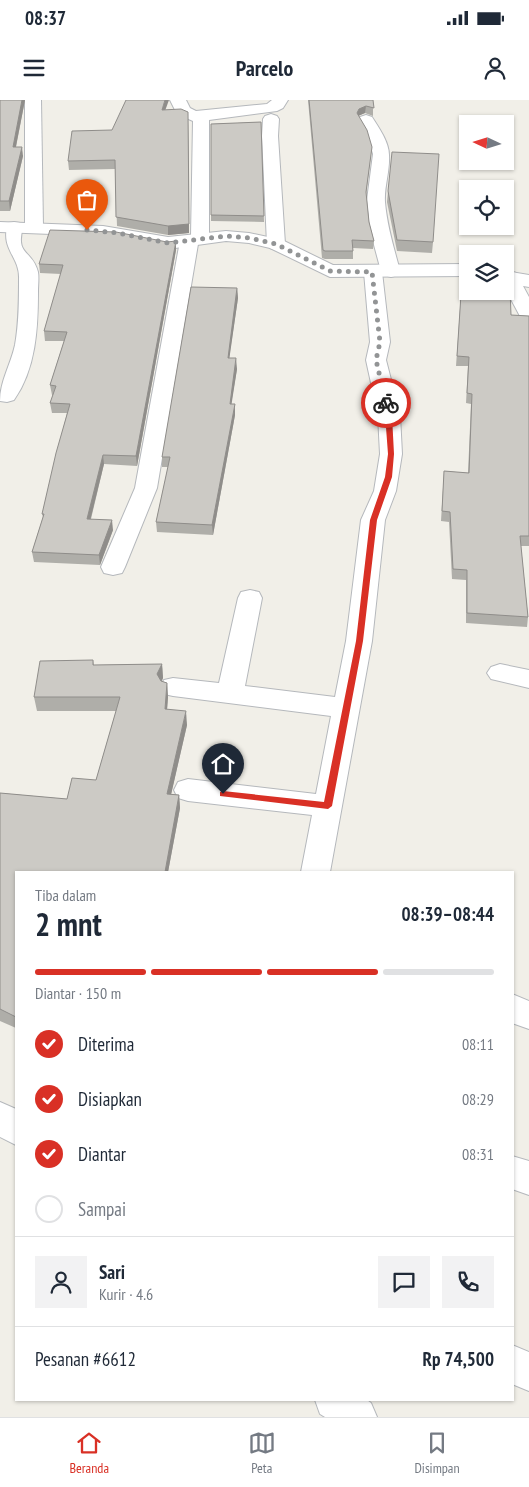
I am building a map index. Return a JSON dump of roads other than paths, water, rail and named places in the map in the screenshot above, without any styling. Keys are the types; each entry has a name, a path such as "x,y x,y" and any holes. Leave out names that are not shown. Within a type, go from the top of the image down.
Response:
{"street":[{"path":"32,100 34,227"},
{"path":"178,100 183,111 193,116 270,108 277,106 280,100"},
{"path":"113,567 146,488 195,240 201,116"},
{"path":"270,119 276,244"},
{"path":"315,871 360,641 373,520 385,491 391,454 389,416 376,360 380,342 382,271 376,200 381,154 376,137 366,120"},
{"path":"7,396 17,374 30,320 29,272 12,248 7,227 103,231 168,243 226,236 249,238 276,244 330,271 459,270"},
{"path":"514,278 529,281"},
{"path":"514,289 529,316"},
{"path":"230,694 250,598"},
{"path":"500,673 529,679"},
{"path":"173,687 347,708"},
{"path":"188,790 328,806"},
{"path":"514,1009 529,1015"},
{"path":"0,1117 15,1128"},
{"path":"514,1173 529,1178"},
{"path":"514,1365 529,1372"},
{"path":"335,1401 357,1417"}]}
